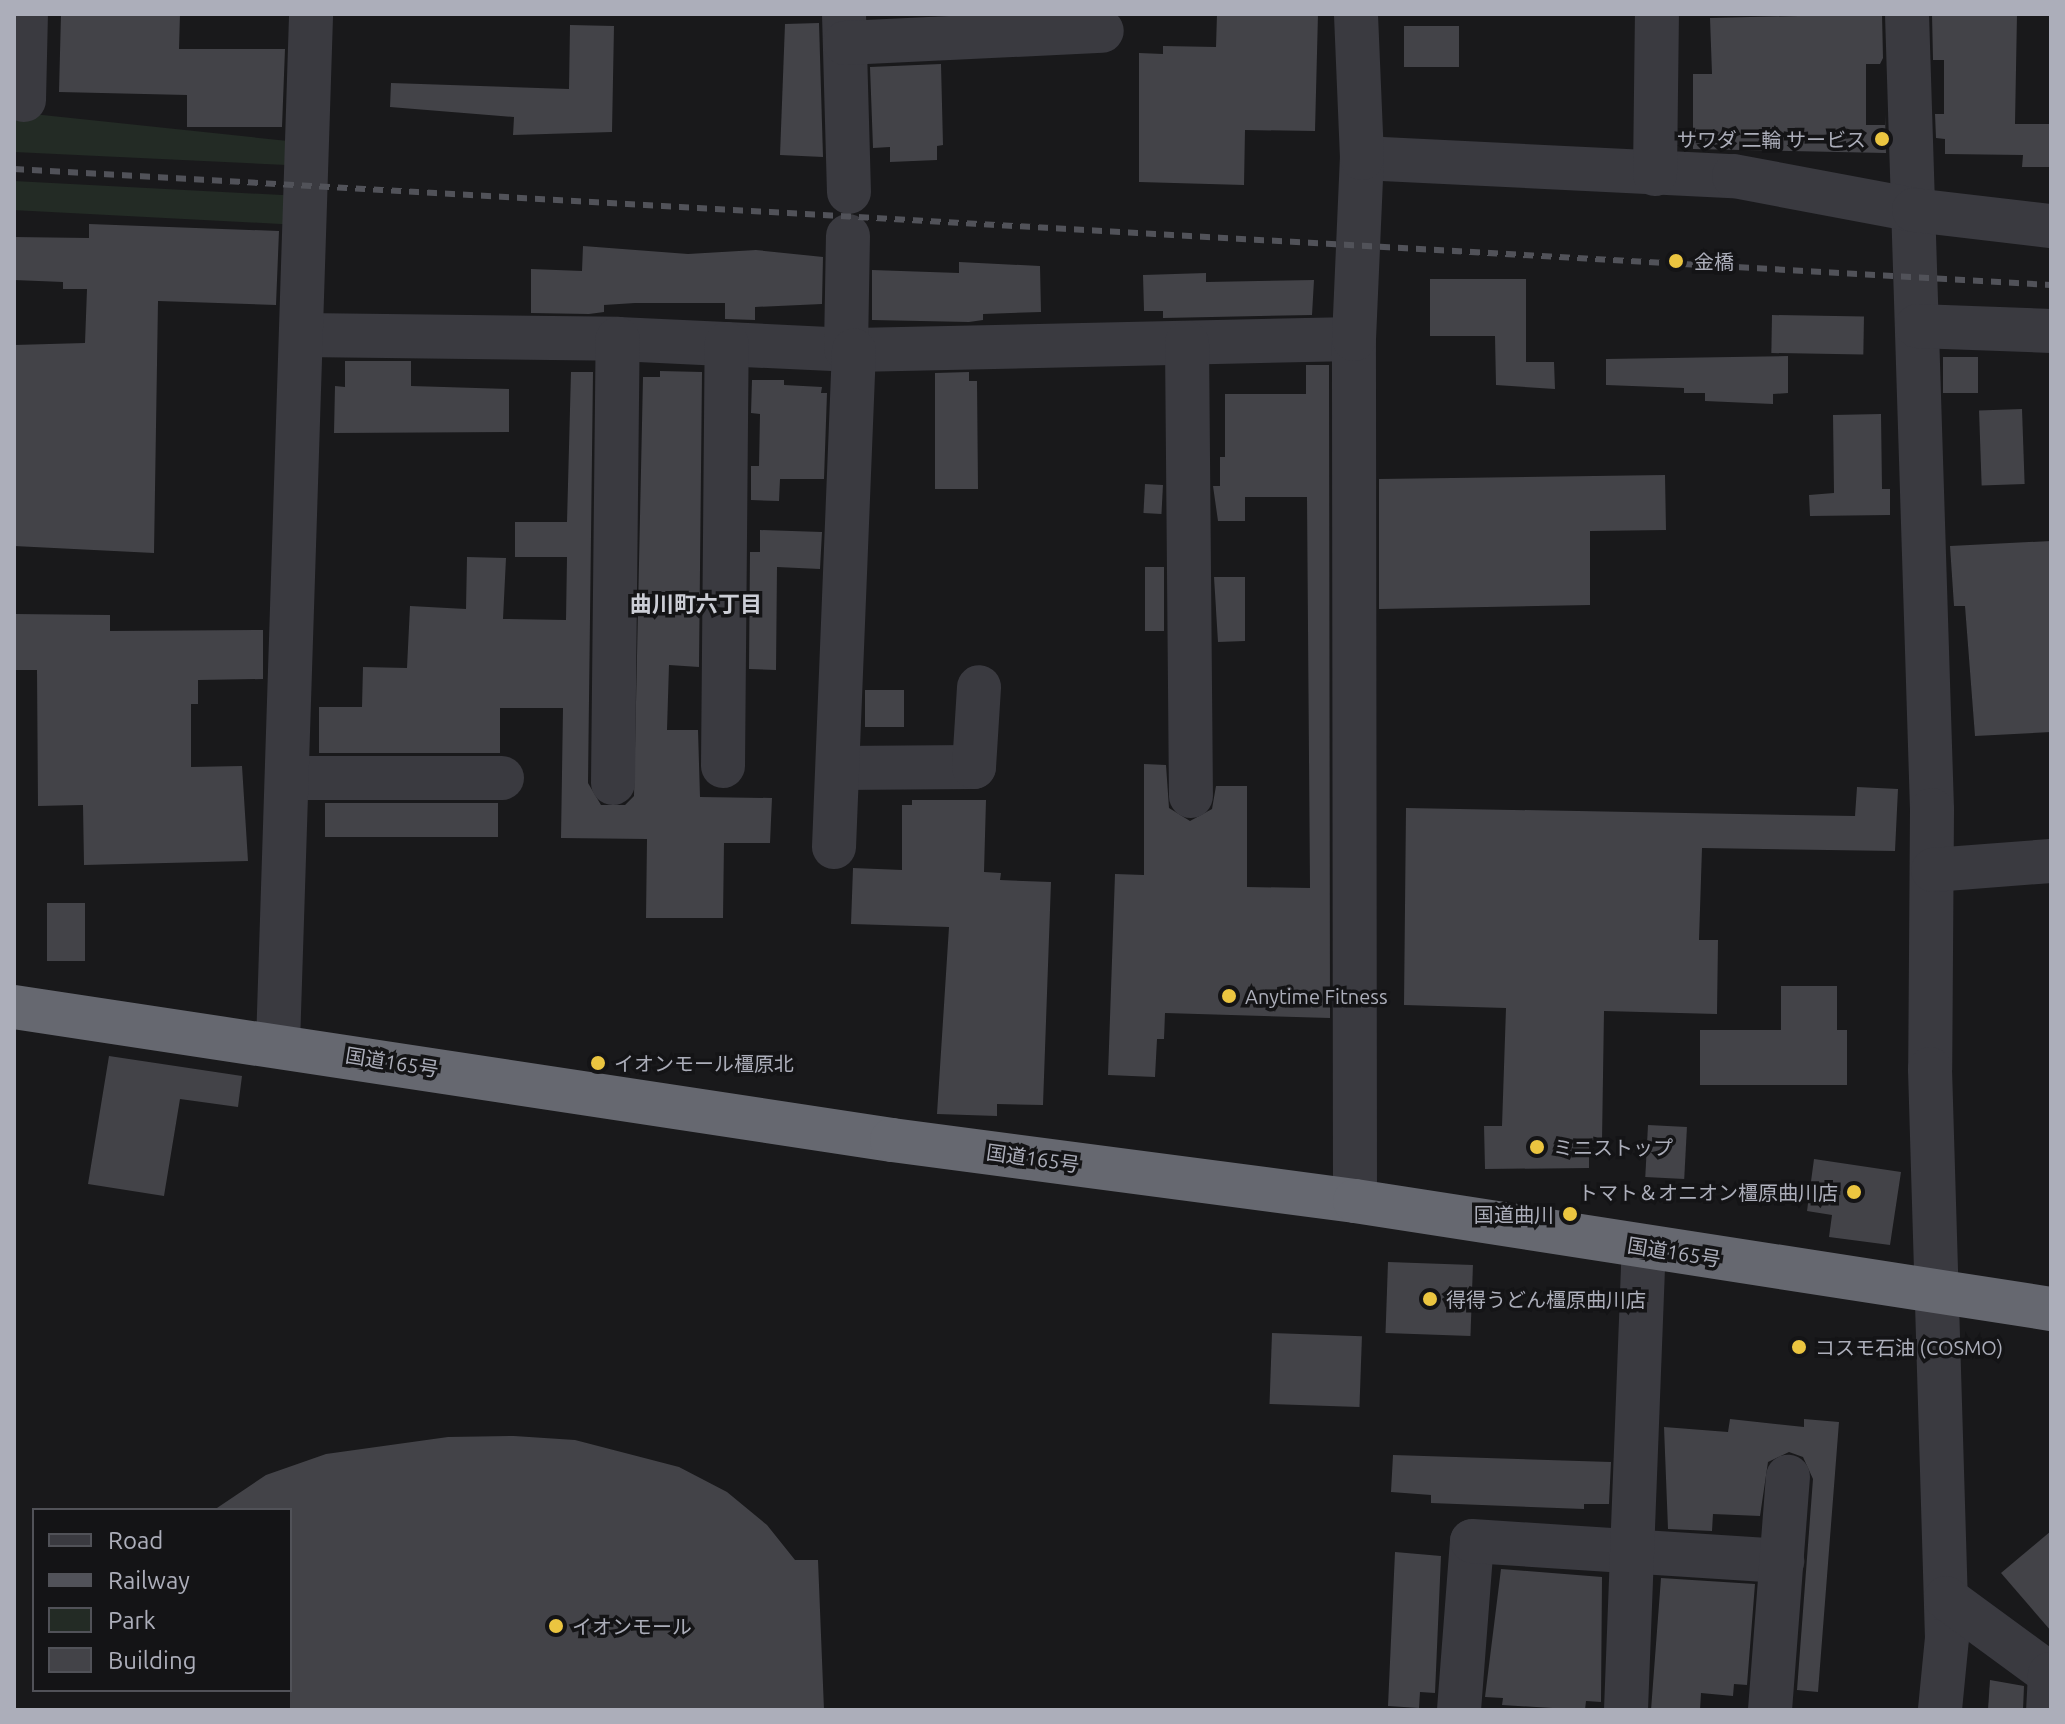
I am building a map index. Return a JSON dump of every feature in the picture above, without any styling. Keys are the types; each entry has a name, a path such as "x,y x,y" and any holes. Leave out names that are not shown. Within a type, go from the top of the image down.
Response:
{"highway":[{"name":"国道165号","path":"14,1007 278,1044 892,1140 1355,1201 1938,1295 2051,1309"}],"street":[{"path":"24,100 26,14"},
{"path":"278,1044 311,14"},
{"path":"1355,1201 1354,339 1362,158 1356,14"},
{"path":"1655,174 1657,14"},
{"path":"1907,14 1933,870 1930,1069 1946,1598 1940,1710"},
{"path":"849,192 845,28 1102,31"},
{"path":"1362,158 1790,183 1914,210 2051,226"},
{"path":"834,847 850,350 848,236"},
{"path":"1917,326 2051,331"},
{"path":"303,335 618,339 850,350 1354,339"},
{"path":"613,783 618,339"},
{"path":"1187,343 1191,796"},
{"path":"723,766 727,344"},
{"path":"838,768 974,767 979,687"},
{"path":"287,778 502,778"},
{"path":"1933,870 2051,861"},
{"path":"1626,1710 1635,1551 1644,1247"},
{"path":"1770,1710 1788,1477"},
{"path":"1459,1710 1472,1541 1782,1561"},
{"path":"1946,1598 2051,1674 2048,1710"}],"green space":[{"path":"14,112 288,141 286,165 14,152"},
{"path":"14,181 287,195 285,224 14,210"}],"building":[{"path":"61,14 180,14 179,49 285,49 282,127 187,127 187,95 59,92"},
{"path":"1217,14 1318,14 1315,131 1245,130 1244,185 1139,182 1139,53 1163,54 1163,46 1216,47"},
{"path":"1882,14 1883,58 1880,64 1866,64 1866,125 1885,125 1885,114 1886,153 1693,149 1693,74 1712,74 1710,18"},
{"path":"1932,14 2017,14 2015,124 2051,124 2051,167 2022,167 2023,155 1945,154 1945,139 1936,138 1935,114 1944,114 1944,60 1933,60"},
{"path":"819,23 823,157 780,155 785,24"},
{"path":"570,25 614,26 612,132 513,135 514,117 390,107 391,83 569,89"},
{"path":"1404,26 1459,26 1459,67 1404,67"},
{"path":"941,64 943,145 937,146 937,160 890,162 890,147 873,148 870,67"},
{"path":"89,224 279,231 276,305 158,301 154,553 14,546 14,345 85,343 87,289 63,289 63,282 14,280 14,237 89,238"},
{"path":"583,246 688,254 756,250 823,257 822,304 755,307 755,320 725,319 725,303 635,303 604,305 604,312 589,314 531,313 531,269 582,271"},
{"path":"959,262 1040,266 1041,312 983,314 983,320 969,322 872,320 872,270 959,273"},
{"path":"1206,273 1206,282 1314,280 1312,315 1163,318 1163,311 1144,311 1143,275"},
{"path":"1430,279 1526,279 1526,362 1554,362 1555,389 1496,385 1495,336 1430,336"},
{"path":"1772,315 1864,317 1863,355 1771,353"},
{"path":"1788,356 1788,393 1773,394 1773,404 1705,401 1705,393 1684,393 1684,388 1606,385 1606,359"},
{"path":"1943,357 1978,357 1978,393 1943,393"},
{"path":"345,361 411,361 411,386 509,389 509,432 334,433 335,386 345,387"},
{"path":"1306,365 1329,365 1330,1018 1165,1013 1164,1039 1157,1039 1155,1077 1108,1075 1115,874 1144,875 1144,764 1166,765 1169,808 1190,821 1212,809 1216,786 1247,786 1247,887 1310,888 1307,497 1245,497 1245,521 1218,521 1213,486 1220,486 1220,457 1225,457 1225,394 1306,394"},
{"path":"660,371 702,372 699,667 669,665 667,730 698,730 700,797 772,798 770,843 724,843 723,918 646,918 647,839 561,838 563,708 500,708 500,753 319,753 319,707 362,707 363,667 407,668 410,606 466,609 467,557 506,558 503,619 566,620 567,557 515,557 515,522 567,522 571,372 593,372 588,783 601,805 625,805 634,796 643,377 660,377"},
{"path":"969,372 969,381 977,381 978,489 935,489 935,373"},
{"path":"752,380 784,380 784,385 822,387 821,393 827,393 824,479 780,479 779,501 751,500 751,466 759,466 760,414 751,413"},
{"path":"2022,409 2025,484 1982,485 1979,411"},
{"path":"1881,414 1882,489 1890,489 1890,515 1810,516 1809,495 1834,493 1833,415"},
{"path":"1665,475 1666,530 1590,531 1590,605 1379,609 1379,479"},
{"path":"1145,484 1163,485 1161,514 1143,513"},
{"path":"760,530 822,532 820,569 777,567 776,670 749,669 750,552 760,552"},
{"path":"2051,541 2051,732 1975,736 1965,606 1954,606 1950,546"},
{"path":"1145,567 1164,567 1164,631 1145,631"},
{"path":"1214,577 1245,577 1245,641 1218,642"},
{"path":"14,614 110,615 110,631 263,630 263,679 198,680 198,704 191,704 191,767 242,766 248,861 84,865 83,805 38,806 37,670 14,670"},
{"path":"865,690 904,690 904,727 865,727"},
{"path":"1857,787 1898,789 1895,851 1702,848 1699,940 1718,940 1717,1014 1604,1011 1602,1141 1589,1140 1589,1168 1485,1169 1484,1126 1502,1126 1506,1008 1404,1005 1406,808 1855,816"},
{"path":"912,800 986,800 984,872 1001,873 1000,880 1051,882 1043,1105 997,1104 997,1116 937,1114 949,927 851,924 853,868 902,870 902,805 912,805"},
{"path":"325,803 498,803 498,837 325,837"},
{"path":"47,903 85,903 85,961 47,961"},
{"path":"1781,986 1837,986 1837,1030 1847,1030 1847,1085 1700,1085 1700,1030 1781,1030"},
{"path":"109,1056 242,1076 238,1107 180,1099 164,1196 88,1184"},
{"path":"1648,1125 1687,1127 1684,1179 1645,1177"},
{"name":"トマト＆オニオン橿原曲川店","path":"1814,1159 1901,1172 1890,1245 1829,1237 1832,1215 1807,1211"},
{"name":"得得うどん橿原曲川店","path":"1388,1262 1473,1265 1470,1336 1386,1333"},
{"path":"1272,1333 1362,1336 1359,1407 1270,1404"},
{"path":"1730,1419 1804,1427 1804,1419 1839,1422 1818,1692 1797,1690 1813,1479 1803,1457 1789,1452 1768,1462 1760,1516 1713,1514 1712,1531 1668,1529 1664,1427 1728,1432"},
{"name":"イオンモール","path":"514,1436 575,1440 679,1467 727,1492 767,1525 795,1560 818,1560 824,1710 290,1710 292,1508 217,1508 266,1475 326,1454 448,1437"},
{"path":"1393,1455 1611,1462 1609,1504 1584,1504 1584,1509 1431,1503 1431,1495 1391,1492"},
{"path":"2051,1531 2051,1631 2001,1573"},
{"path":"1395,1552 1441,1556 1435,1693 1420,1692 1419,1708 1388,1706"},
{"path":"1501,1569 1602,1577 1601,1702 1586,1701 1585,1710 1502,1705 1503,1698 1485,1697"},
{"path":"1661,1578 1755,1584 1747,1685 1734,1684 1733,1696 1701,1693 1700,1710 1651,1710"},
{"path":"1990,1680 2024,1686 2023,1710 1988,1710"}],"railway":[{"path":"14,169 2051,285"}],"place":[{"name":"サワダ 二輪 サービス","path":"1882,139"},
{"name":"金橋","path":"1676,261"},
{"name":"Anytime Fitness","path":"1229,996"},
{"name":"イオンモール橿原北","path":"598,1063"},
{"name":"ミニストップ","path":"1537,1147"},
{"name":"トマト＆オニオン橿原曲川店","path":"1854,1192"},
{"name":"国道曲川","path":"1570,1214"},
{"name":"得得うどん橿原曲川店","path":"1430,1299"},
{"name":"コスモ石油 (COSMO)","path":"1799,1347"},
{"name":"イオンモール","path":"556,1626"}],"district":[{"name":"曲川町六丁目","path":"696,604"}]}
